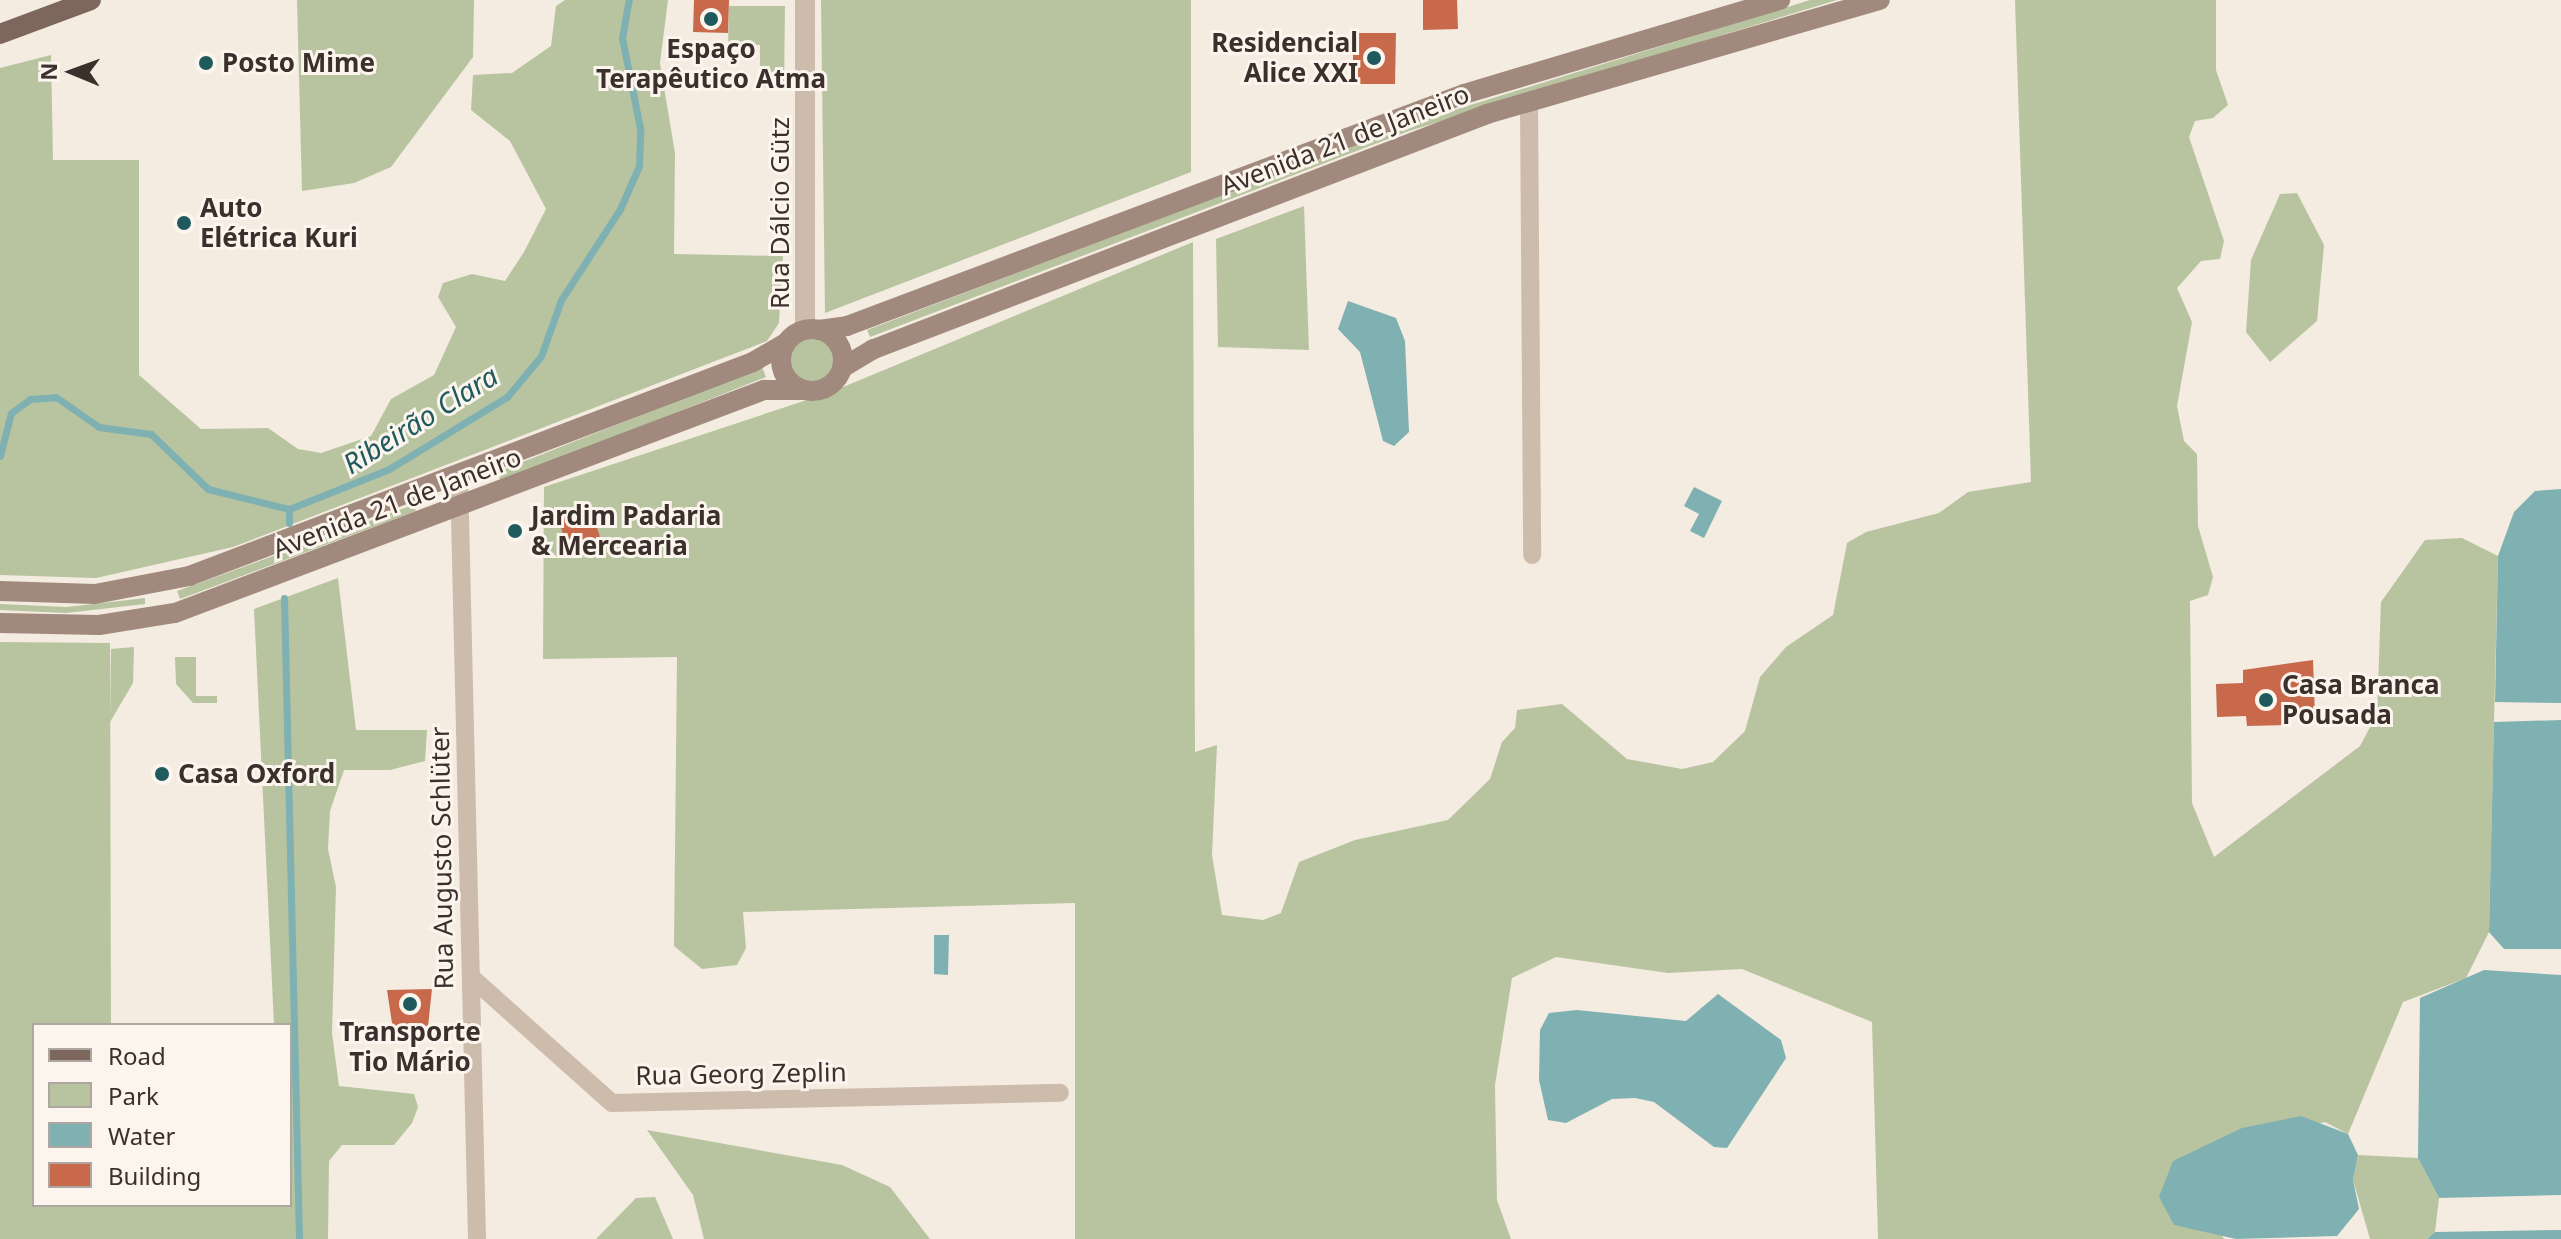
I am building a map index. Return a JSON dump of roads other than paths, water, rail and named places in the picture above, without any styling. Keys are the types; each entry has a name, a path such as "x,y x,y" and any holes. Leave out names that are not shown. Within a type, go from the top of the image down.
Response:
{"main road":[{"path":"0,34 91,0"},
{"name":"Avenida 21 de Janeiro","path":"812,330 847,326 1516,76 1780,0"},
{"name":"Avenida 21 de Janeiro","path":"842,368 960,315 1529,101 1880,0"},
{"path":"812,330 841,348 842,368 823,389 804,390 783,371 786,343 812,330"},
{"name":"Avenida 21 de Janeiro","path":"0,591 80,595 156,585 459,475 753,362 786,343"},
{"name":"Avenida 21 de Janeiro","path":"0,623 64,627 156,618 460,507 764,390 804,390"},
{"path":"156,585 156,618"}],"street":[{"name":"Rua Dálcio Gütz","path":"805,0 812,330"},
{"path":"1529,101 1532,555"},
{"name":"Rua Augusto Schlüter","path":"459,475 477,1239"},
{"name":"Rua Georg Zeplin","path":"471,977 612,1103 1060,1093"}],"water":[{"path":"1348,301 1396,318 1405,341 1409,432 1394,446 1383,441 1360,352 1338,329"},
{"path":"1694,487 1722,501 1704,538 1690,531 1699,514 1684,506"},
{"path":"2561,489 2561,703 2495,702 2498,556 2514,512 2535,491"},
{"path":"2561,720 2561,949 2504,949 2489,932 2494,722"},
{"path":"934,935 949,935 948,975 934,974"},
{"path":"2484,970 2561,975 2561,1195 2439,1198 2418,1158 2420,998"},
{"path":"1718,994 1781,1040 1786,1058 1727,1148 1714,1147 1654,1102 1635,1098 1612,1099 1566,1123 1548,1120 1539,1080 1540,1030 1549,1013 1577,1010 1686,1021"},
{"path":"2301,1116 2348,1134 2358,1155 2353,1180 2359,1209 2337,1236 2236,1239 2174,1225 2159,1197 2173,1161 2242,1128"},
{"path":"2561,1230 2561,1239 2427,1239 2435,1232"}],"waterway":[{"name":"Ribeirão Clara","path":"0,456 11,413 30,399 56,397 99,427 151,434 208,489 289,509 389,469 507,397 541,356 561,300 620,209 639,166 640,128 622,38 629,0"},
{"path":"289,509 289,523"},
{"path":"284,598 299,1239"}],"place":[{"name":"Espaço Terapêutico Atma","path":"711,19"},
{"name":"Residencial Alice XXI","path":"1374,58"},
{"name":"Posto Mime","path":"206,63"},
{"name":"Auto Elétrica Kuri","path":"184,223"},
{"name":"Jardim Padaria & Mercearia","path":"515,531"},
{"name":"Casa Branca Pousada","path":"2266,700"},
{"name":"Casa Oxford","path":"162,774"},
{"name":"Transporte Tio Mário","path":"410,1004"}]}
